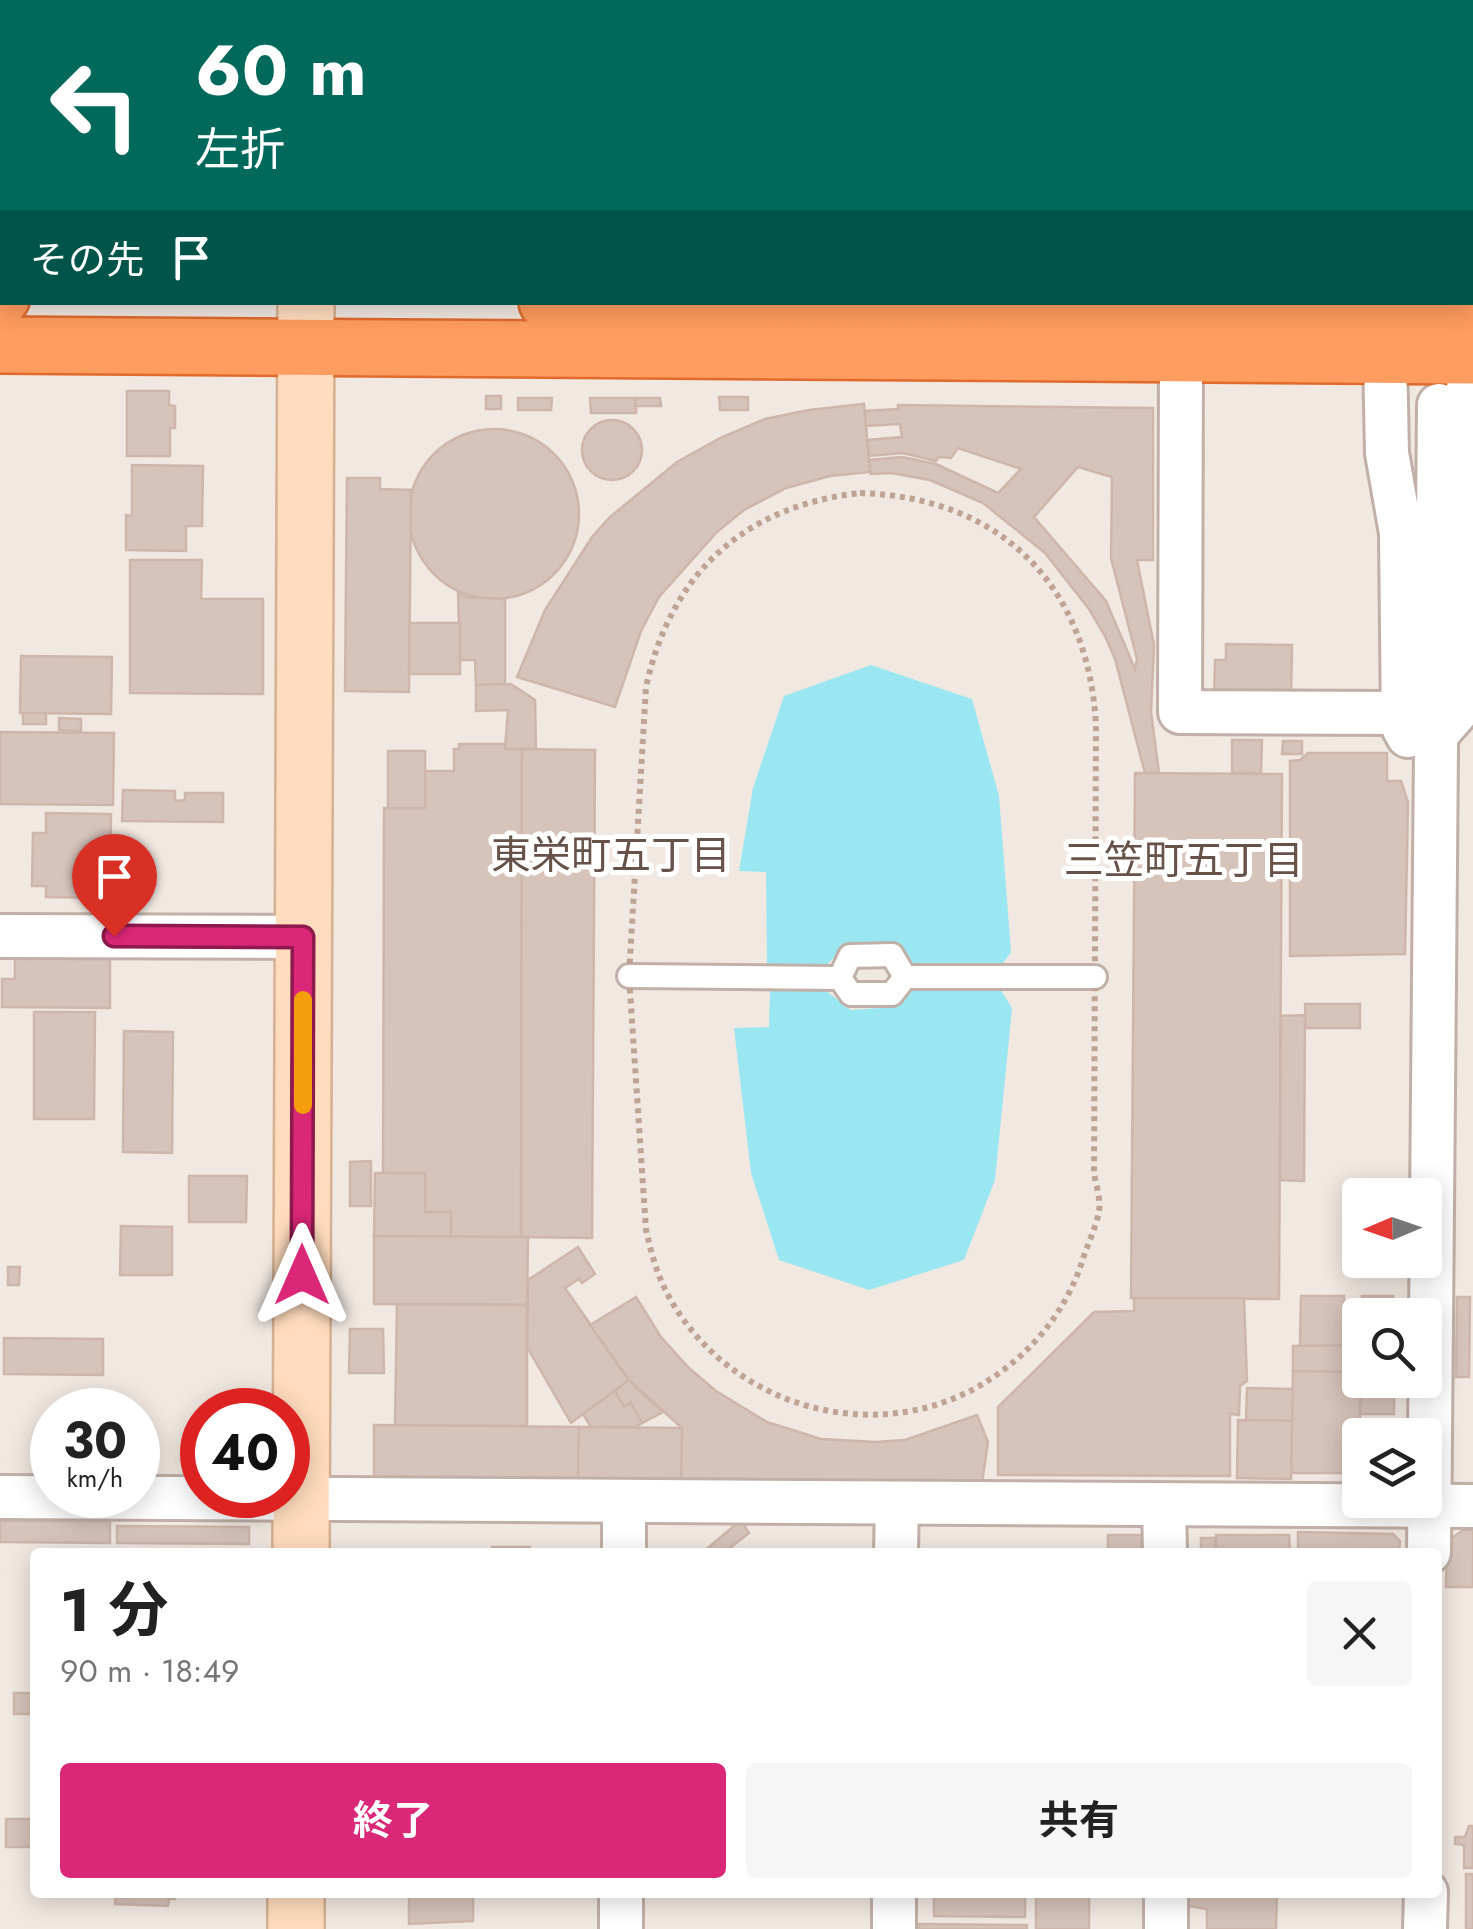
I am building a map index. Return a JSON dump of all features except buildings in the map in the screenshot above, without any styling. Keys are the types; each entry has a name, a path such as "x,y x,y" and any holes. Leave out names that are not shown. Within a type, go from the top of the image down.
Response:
{"highway":[{"path":"846,305 1471,341"},
{"path":"0,346 306,325 1181,354 1385,356 1471,341"}],"street":[{"path":"302,1526 306,325"},
{"path":"1181,354 1180,712 1420,724 1472,695 1471,341"},
{"path":"1385,356 1387,453 1401,533 1420,724 1435,785 1454,943 1433,1418"},
{"path":"1420,724 1438,405"},
{"path":"0,936 303,937"},
{"path":"0,1497 302,1526 624,1502 1342,1506"},
{"path":"624,1502 624,1548"},
{"path":"896,1504 896,1548"},
{"path":"1164,1505 1164,1548"},
{"path":"1442,1506 1473,1506"},
{"path":"1429,1518 1429,1548"},
{"path":"296,1898 296,1929"},
{"path":"620,1929 621,1898"},
{"path":"894,1898 894,1929"},
{"path":"1166,1898 1166,1929"},
{"path":"1426,1898 1426,1929"}],"lane":[{"path":"840,978 850,956 892,955 905,977"},
{"path":"629,976 840,978"},
{"path":"840,978 851,994 892,994 905,977"},
{"path":"905,977 1095,977"}],"path":[{"path":"860,493 927,500 959,511 1016,546 1040,570 1076,627 1088,659 1095,709 1095,977 1094,1173 1100,1209 1062,1307 1017,1360 974,1389 926,1408 858,1416 792,1402 747,1380 708,1349 668,1294 654,1263 646,1230 629,976 646,687 654,653 684,590 732,540 760,521 826,497 860,493"}],"water":[{"path":"871,665 972,699 999,796 1011,952 1001,966 914,968 893,946 846,947 826,965 767,966 766,872 739,871 753,788 784,696"},
{"path":"999,987 1012,1008 995,1180 964,1260 869,1290 779,1260 751,1173 734,1028 769,1027 770,989 825,990 851,1010 893,1007 913,988"}],"slow traffic":[{"path":"303,1000 303,1105"}],"district":[{"name":"東栄町五丁目","path":"611,855"},
{"name":"三笠町五丁目","path":"1184,860"}],"route":[{"path":"114,936 303,937 302,1275"}]}
